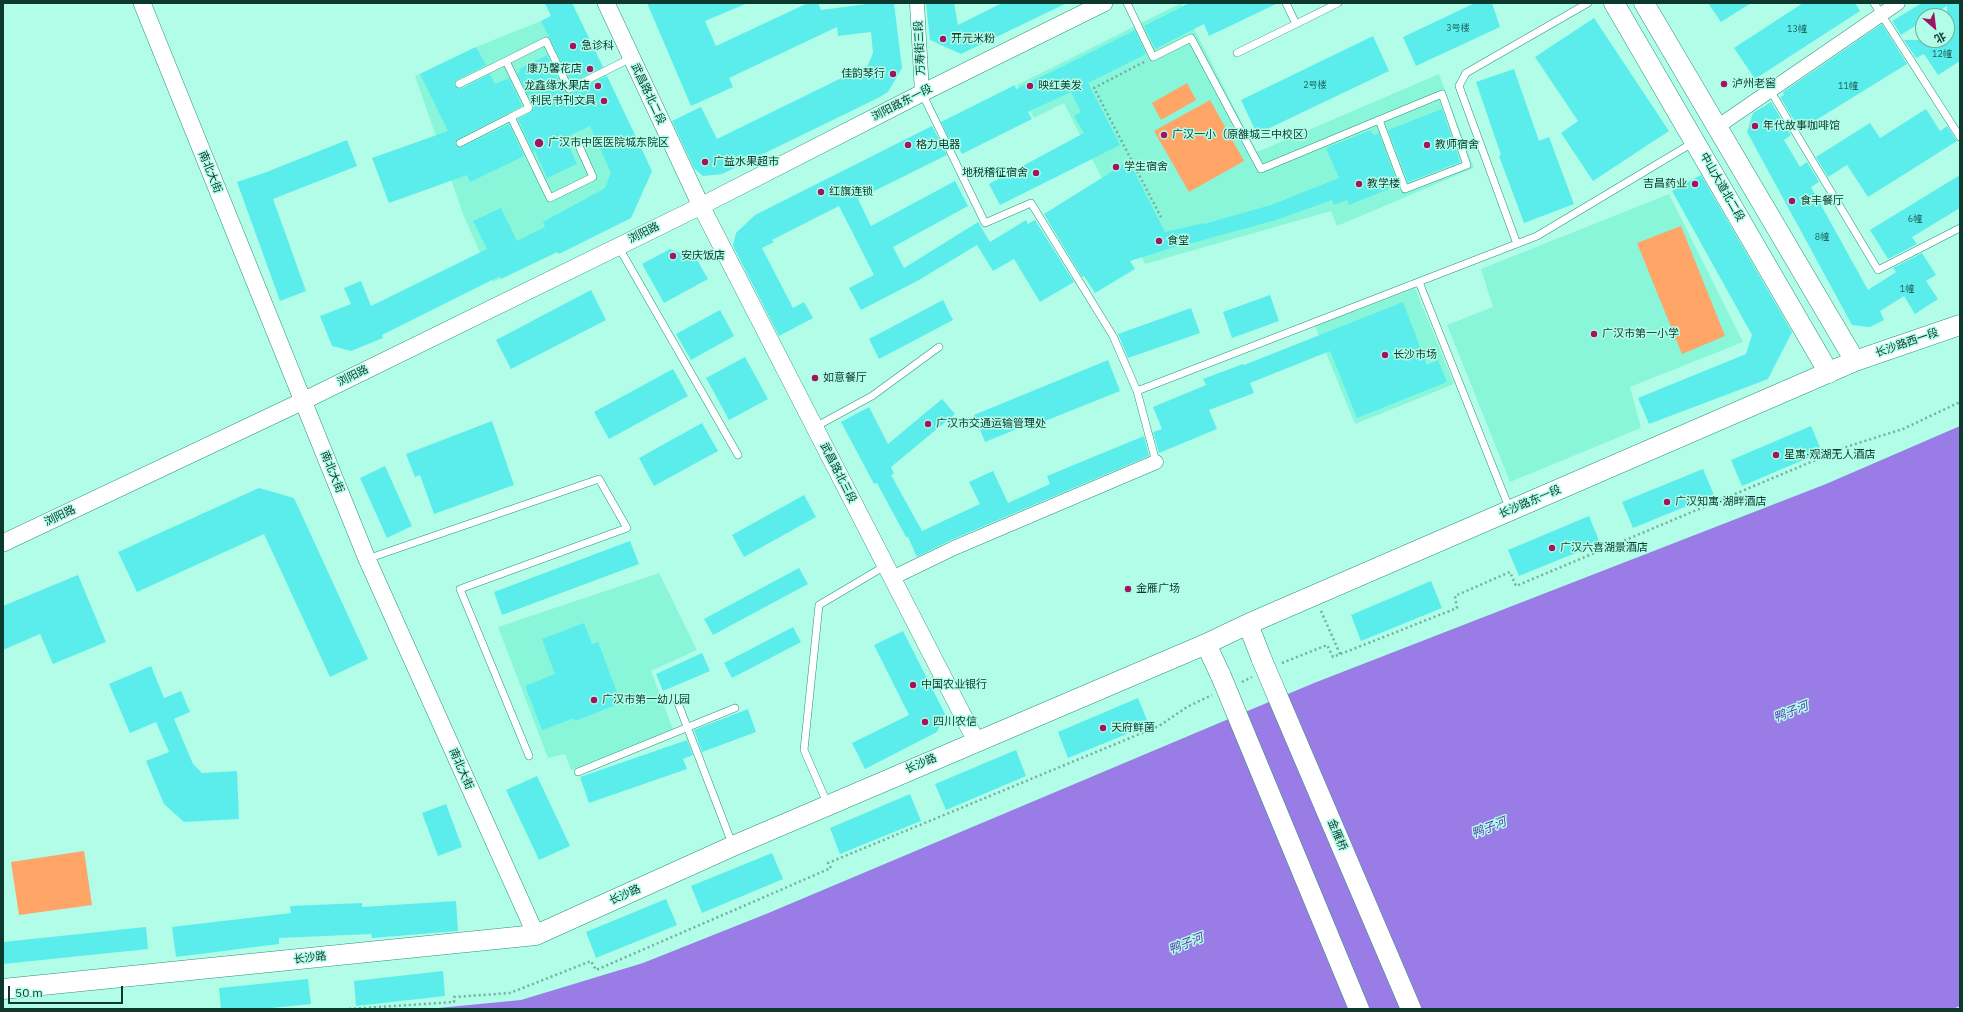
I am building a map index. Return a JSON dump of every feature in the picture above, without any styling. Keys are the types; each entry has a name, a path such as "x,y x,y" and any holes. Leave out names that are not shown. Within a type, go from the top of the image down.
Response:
{"main road":[{"name":"中山大道北二段","path":"1614,3 1829,372"},
{"path":"1644,3 1855,361"},
{"name":"长沙路西一段","path":"1855,361 1960,325"},
{"name":"长沙路东一段","path":"1206,644 1248,624 1855,361"},
{"name":"金雁桥","path":"1248,624 1411,1009"},
{"path":"1206,644 1359,1009"},
{"name":"长沙路","path":"3,989 536,935 733,846 1206,644"}],"street":[{"name":"南北大街","path":"142,3 367,559 536,935"},
{"name":"武昌路北二段","path":"606,3 701,206"},
{"name":"万寿街三段","path":"917,3 922,93"},
{"name":"浏阳路东一段","path":"701,206 922,93 1104,3"},
{"path":"1717,127 1770,90 1878,9 1898,3"},
{"name":"浏阳路","path":"3,543 303,401 701,206"},
{"name":"武昌路北三段","path":"701,206 976,741"},
{"path":"889,572 954,548 1156,462"}],"lane":[{"path":"1127,3 1153,57 1190,38 1261,169 1379,120 1442,94 1467,165 1405,190 1379,120"},
{"path":"1286,3 1296,24"},
{"path":"1238,53 1338,3"},
{"path":"1516,244 1459,86 1466,73 1588,3"},
{"path":"1878,9 1960,137"},
{"path":"459,84 546,41 569,89 631,58"},
{"path":"460,142 529,108 506,61"},
{"path":"1770,90 1878,270 1960,228"},
{"path":"922,93 985,223 1031,203 1113,336 1137,391 1156,462"},
{"path":"511,117 550,198 593,177 579,146"},
{"path":"1137,391 1537,236 1695,141"},
{"path":"618,246 738,455"},
{"path":"1420,282 1510,510"},
{"path":"815,427 872,396 939,347"},
{"path":"367,559 599,479 627,528 460,589 529,756"},
{"path":"828,805 804,750 818,605 889,572"},
{"path":"676,698 733,846"},
{"path":"578,772 735,708"}],"path":[{"path":"1153,57 1094,88 1162,219"},
{"path":"349,1009 454,1002 454,996 510,992 591,961 596,970 831,868 828,863 1159,726 1224,685 1266,666 1327,645 1333,657 1457,608 1455,596 1510,572 1516,586 1849,446 1903,429 1960,402"},
{"path":"1315,595 1340,654"}],"shaded area":[{"name":"广汉一小（原雒城三中校区）","path":"1181,3 1257,152 1439,74 1474,168 1337,226 1331,211 1145,264 1064,103 1034,118 1017,85"},
{"name":"广汉市中医医院城东院区","path":"573,5 652,171 631,218 493,282 463,214 415,76 476,47 541,21"},
{"path":"1187,83 1196,100 1161,120 1152,103"},
{"path":"1210,100 1244,161 1189,192 1154,131"},
{"name":"广汉市第一小学","path":"1669,194 1743,342 1630,387 1641,428 1510,482 1447,325 1493,307 1481,269"},
{"path":"1681,226 1725,336 1682,354 1637,243"},
{"name":"长沙市场","path":"1415,288 1454,384 1355,424 1315,326"},
{"name":"广汉市第一幼儿园","path":"659,573 697,650 651,671 673,729 571,770 565,754 548,758 498,627"},
{"path":"84,851 92,905 19,915 11,862"}],"water":[{"name":"鸭子河","path":"1960,426 1960,1006 1953,1009 428,1009 521,1000 643,963 766,914 1314,683 1826,484"}],"building":[{"path":"545,3 572,3 603,67 571,82 541,21 551,16"},
{"path":"647,3 748,3 705,21 716,46 808,3 818,3 821,10 874,3 894,3 902,68 888,92 878,98 722,174 703,176 694,168 672,121 701,107 717,139 868,65 873,53 871,32 838,36 837,27 729,78 733,87 691,106"},
{"path":"926,3 954,3 958,25 1002,3 1067,3 961,54 930,40"},
{"path":"1189,3 1278,3 1209,36 1204,24 1155,49 1144,26"},
{"path":"1475,3 1492,3 1500,27 1416,66 1403,37"},
{"path":"1708,3 1751,3 1721,22"},
{"path":"1803,3 1855,3 1860,11 1755,79 1734,48"},
{"path":"1922,3 1960,3 1960,61 1938,75 1924,54 1916,58 1904,40 1915,40 1915,48 1955,48 1955,8 1947,8 1947,6 1944,8 1915,8 1915,26 1901,35 1892,21"},
{"path":"1594,18 1669,131 1593,181 1561,133 1578,121 1535,57"},
{"path":"1882,24 1907,64 1800,130 1780,97 1784,95 1783,92"},
{"path":"1135,30 1146,54 1088,83 1120,145 1000,205 989,184 1084,133 1074,116 1081,112 1071,92 1028,112 1032,119 962,154 959,149 955,151 941,122 1015,85 1016,89"},
{"path":"1373,36 1389,71 1257,134 1241,100"},
{"path":"476,47 486,65 457,80 454,83 455,87 461,89 490,74 495,84 509,78 522,106 458,139 455,145 462,147 509,124 524,156 470,182 467,175 389,203 372,158 448,131 420,74"},
{"path":"547,55 564,91 568,94 607,76 652,171 631,218 559,254 557,252 501,279 500,276 382,335 383,338 351,351 332,346 320,316 351,304 344,288 361,281 371,306 487,249 473,221 501,208 517,241 545,227 543,222 605,188 611,173 590,126 565,138 577,164 547,178 518,119 532,112 534,108 517,73 520,72 519,69"},
{"path":"1514,69 1539,141 1549,137 1574,204 1524,223 1499,156 1501,155 1476,82"},
{"path":"1771,102 1791,135 1784,140 1800,167 1807,162 1819,182 1811,187 1868,290 1896,272 1893,268 1922,253 1936,275 1926,281 1938,299 1915,314 1904,296 1880,311 1884,320 1870,327 1852,325 1747,132 1753,113"},
{"name":"教师宿舍","path":"1442,109 1460,162 1408,182 1388,130"},
{"path":"1926,109 1940,131 1947,126 1957,141 1868,197 1847,165 1828,177 1816,157 1870,123 1880,138"},
{"path":"932,126 947,155 858,199 871,226 955,181 968,206 893,247 904,268 978,222 990,242 1026,220 1028,224 1035,220 1074,282 1040,302 1014,259 993,271 977,245 919,280 861,310 849,288 874,275 839,206 772,240 774,242 762,248 793,308 804,302 813,318 779,336 733,246 736,233 755,215"},
{"path":"1371,130 1373,135 1379,133 1398,185 1349,205 1347,200 1334,205 1332,200 1276,220 1185,245 1184,244 1130,261 1135,269 1095,293 1084,276 1082,277 1044,214 1129,161 1165,232 1204,224 1271,205 1339,178 1326,148"},
{"path":"347,140 357,166 273,199 306,291 280,301 237,182 264,173"},
{"path":"1701,175 1792,332 1768,379 1649,424 1638,398 1746,354 1752,335 1672,191"},
{"path":"1960,175 1960,208 1912,237 1917,244 1888,259 1870,230"},
{"path":"670,249 688,256 693,253 708,279 664,303 642,264"},
{"path":"591,290 606,320 511,369 496,340"},
{"path":"1270,295 1279,321 1232,338 1223,312"},
{"path":"943,300 953,320 879,359 869,339"},
{"path":"1403,302 1427,365 1438,360 1447,382 1357,418 1330,351 1250,383 1254,393 1209,410 1217,429 1159,453 1153,432 1162,429 1153,407 1206,385 1203,379 1243,364 1244,365"},
{"path":"1191,308 1200,333 1128,358 1118,334"},
{"path":"720,310 734,336 691,360 676,334"},
{"path":"745,357 768,399 729,420 706,378"},
{"path":"1108,360 1120,391 1035,425 1034,422 985,442 974,415"},
{"path":"673,369 688,396 609,439 594,412"},
{"path":"942,399 955,414 891,467 894,474 891,475 922,531 980,504 969,482 993,471 1008,503 1050,484 1047,476 1144,436 1149,456 951,540 917,557 908,537 906,537 877,483 874,484 841,422 869,407 888,444"},
{"path":"492,421 514,485 434,514 420,475 415,477 406,454"},
{"path":"702,423 718,451 654,486 639,458"},
{"path":"1811,426 1822,452 1742,486 1731,460"},
{"path":"385,466 412,526 387,538 360,478"},
{"path":"1703,469 1714,495 1633,528 1622,502"},
{"path":"259,488 294,498 368,659 330,677 264,534 137,592 118,552"},
{"path":"804,495 816,517 744,557 732,535"},
{"path":"1589,516 1600,543 1519,576 1508,550"},
{"path":"630,541 639,564 502,615 494,592"},
{"path":"799,568 808,584 713,635 704,619"},
{"path":"78,575 106,642 53,664 40,634 3,650 3,606"},
{"path":"1431,581 1442,608 1361,641 1351,615"},
{"path":"584,623 592,644 598,642 621,703 575,721 574,718 542,730 525,686 555,674 542,639"},
{"path":"793,627 801,642 732,678 724,663"},
{"path":"903,631 945,714 937,732 865,769 852,743 909,715 874,645"},
{"path":"702,653 710,671 663,691 656,674"},
{"path":"151,666 164,698 181,691 190,712 174,719 193,764 202,773 237,771 239,819 184,822 164,804 146,761 169,752 156,722 130,733 109,684"},
{"path":"1138,698 1149,725 1068,758 1058,732"},
{"path":"748,709 756,732 702,752 694,730"},
{"path":"687,740 693,755 683,759 687,769 589,803 580,777"},
{"path":"1016,750 1026,776 946,810 935,784"},
{"path":"537,776 570,846 539,860 506,790"},
{"path":"910,794 921,821 840,854 830,828"},
{"path":"446,804 462,847 438,856 422,813"},
{"path":"772,853 783,879 702,913 691,886"},
{"path":"666,899 677,925 596,958 586,932"},
{"path":"456,901 458,931 372,938 371,934 279,938 279,944 176,957 172,927 291,913 290,906 362,903 362,907"},
{"path":"146,927 148,949 3,964 3,942"},
{"path":"443,971 445,996 356,1006 354,981"},
{"path":"308,979 311,1004 261,1009 221,1009 219,988"}],"place":[{"name":"开元米粉","path":"943,39"},
{"name":"急诊科","path":"573,46"},
{"name":"康乃馨花店","path":"590,69"},
{"name":"佳韵琴行","path":"893,74"},
{"name":"泸州老窖","path":"1724,84"},
{"name":"龙鑫缘水果店","path":"598,86"},
{"name":"映红美发","path":"1030,86"},
{"name":"利民书刊文具","path":"604,101"},
{"name":"年代故事咖啡馆","path":"1755,126"},
{"name":"广汉一小（原雒城三中校区）","path":"1164,135"},
{"name":"广汉市中医医院城东院区","path":"539,143"},
{"name":"格力电器","path":"908,145"},
{"name":"教师宿舍","path":"1427,145"},
{"name":"广益水果超市","path":"705,162"},
{"name":"学生宿舍","path":"1116,167"},
{"name":"地税稽征宿舍","path":"1036,173"},
{"name":"教学楼","path":"1359,184"},
{"name":"吉昌药业","path":"1695,184"},
{"name":"红旗连锁","path":"821,192"},
{"name":"食丰餐厅","path":"1792,201"},
{"name":"食堂","path":"1159,241"},
{"name":"安庆饭店","path":"673,256"},
{"name":"广汉市第一小学","path":"1594,334"},
{"name":"长沙市场","path":"1385,355"},
{"name":"如意餐厅","path":"815,378"},
{"name":"广汉市交通运输管理处","path":"928,424"},
{"name":"星寓·观湖无人酒店","path":"1776,455"},
{"name":"广汉知寓·湖畔酒店","path":"1667,502"},
{"name":"广汉六喜湖景酒店","path":"1552,548"},
{"name":"金雁广场","path":"1128,589"},
{"name":"中国农业银行","path":"913,685"},
{"name":"广汉市第一幼儿园","path":"594,700"},
{"name":"四川农信","path":"925,722"},
{"name":"天府鲜菌","path":"1103,728"}]}
